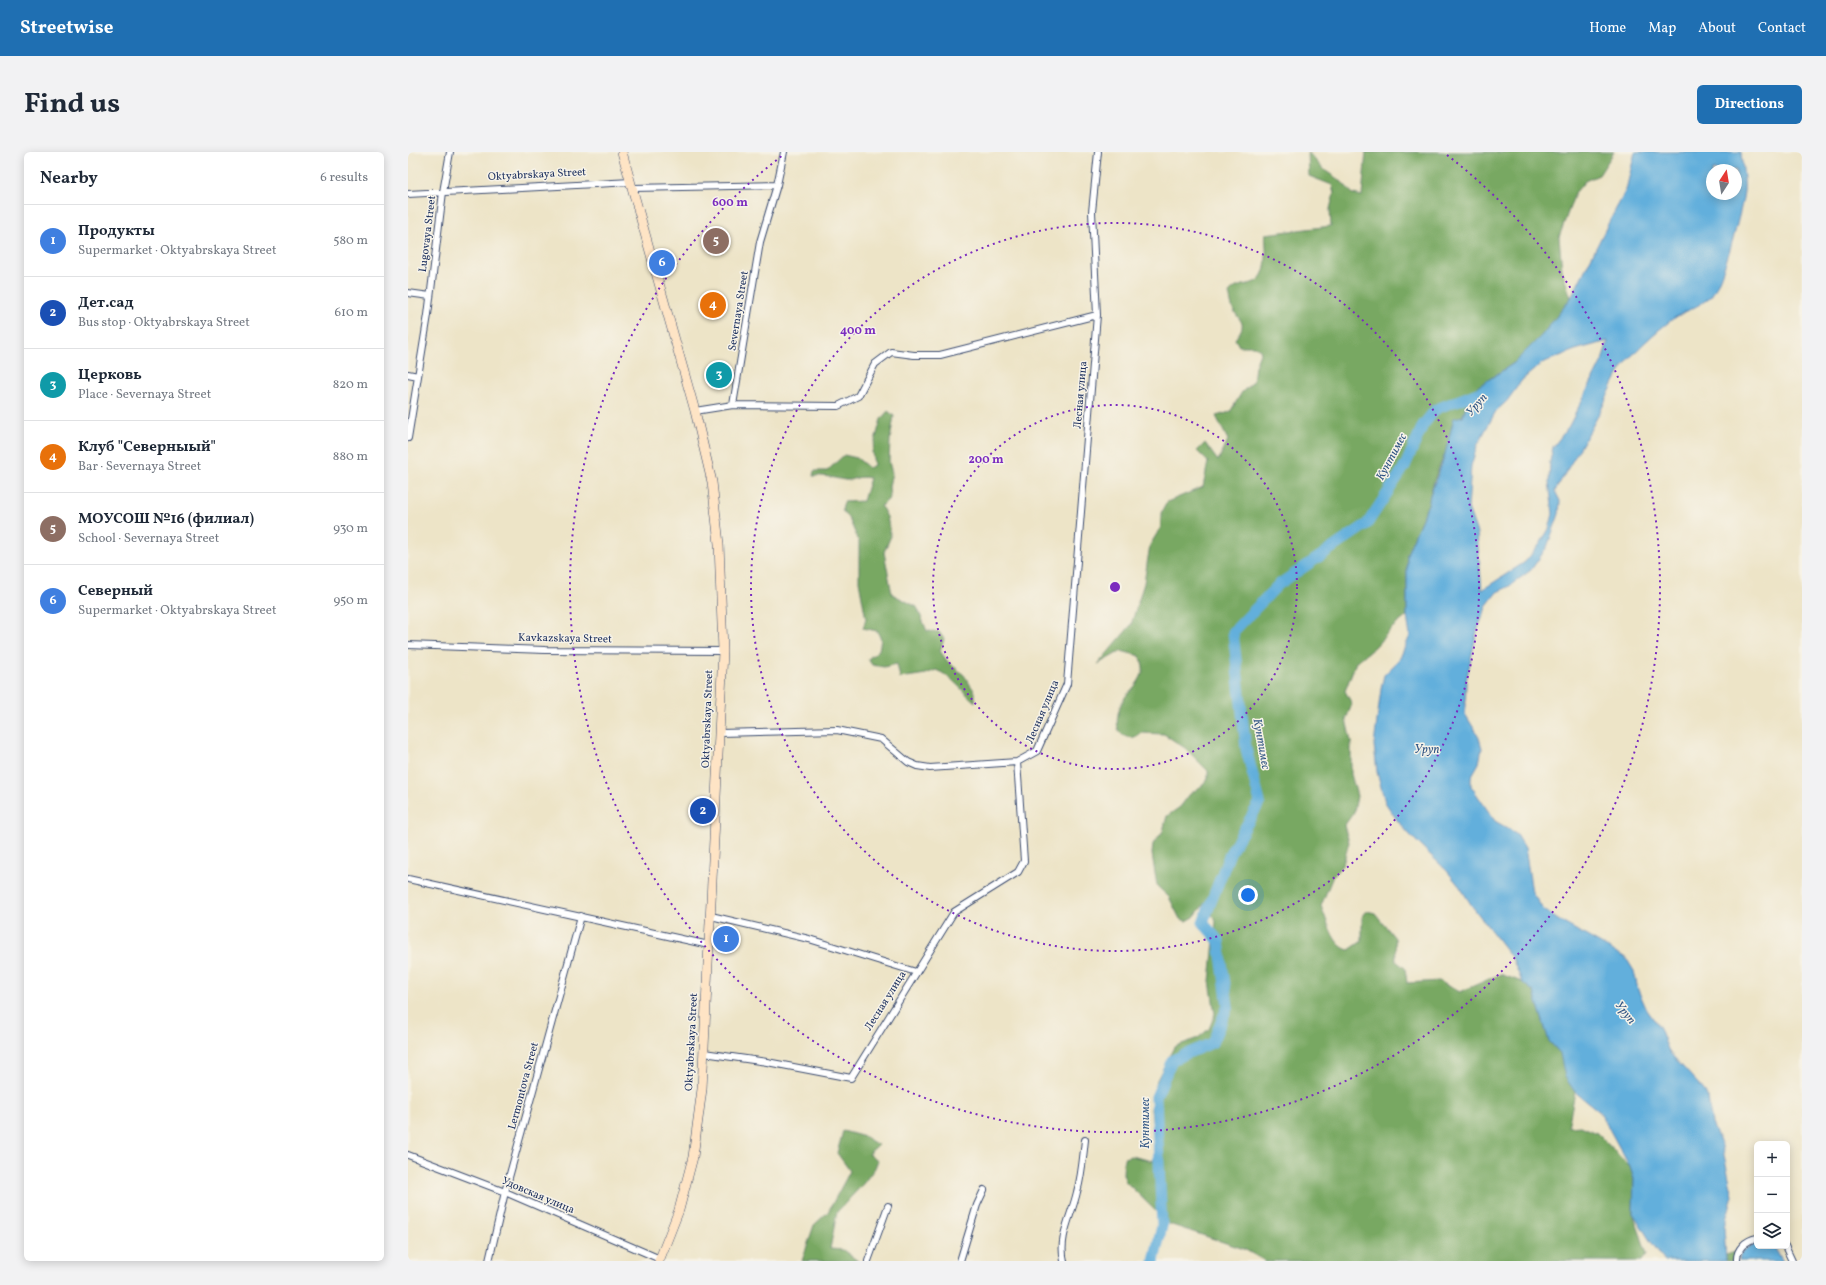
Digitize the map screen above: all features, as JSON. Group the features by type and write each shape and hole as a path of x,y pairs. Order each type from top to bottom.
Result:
{"street":[{"name":"Lugovaya Street","path":"408,438 437,254 443,192 450,152"},
{"name":"Oktyabrskaya Street","path":"622,152 695,411 712,482 719,544 723,651 702,1089 693,1157 679,1210 660,1260"},
{"name":"Severnaya Street","path":"733,405 760,242 778,185 784,152"},
{"name":"Лесная улица","path":"704,1053 767,1062 850,1078 954,912 1018,872 1024,861 1017,762 1037,751 1067,684 1097,315 1092,212 1098,152"},
{"name":"Oktyabrskaya Street","path":"408,194 632,185"},
{"path":"632,185 778,185"},
{"path":"408,293 430,296"},
{"path":"695,411 733,405 838,406 858,396 875,364 890,352 914,355 940,355 1097,315"},
{"path":"408,374 418,376"},
{"name":"Kavkazskaya Street","path":"408,645 545,650 723,651"},
{"path":"720,733 838,730 881,739 908,762 917,766 930,768 1017,762"},
{"path":"408,879 709,945"},
{"name":"Lermontova Street","path":"489,1261 505,1192 581,916"},
{"path":"711,916 809,939 916,972"},
{"path":"1064,1261 1062,1253 1063,1240 1077,1193 1085,1140"},
{"name":"Удовская улица","path":"408,1155 505,1192 660,1260"},
{"path":"960,1261 977,1206 984,1190"},
{"path":"868,1261 888,1206"},
{"path":"1737,1261 1740,1248 1748,1241 1754,1239"},
{"path":"1786,1249 1792,1261"}],"green space":[{"path":"1308,152 1323,169 1342,182 1353,194 1362,196 1366,152 1614,152 1599,175 1585,181 1575,193 1559,237 1562,270 1571,298 1542,335 1514,363 1470,392 1462,418 1442,460 1434,481 1429,502 1407,554 1407,616 1392,628 1375,647 1356,662 1345,691 1352,704 1346,719 1351,742 1351,774 1357,796 1354,812 1344,826 1349,842 1343,864 1333,876 1321,906 1331,932 1343,948 1349,950 1362,941 1362,917 1367,911 1375,913 1395,938 1396,961 1405,968 1407,983 1439,981 1460,992 1500,974 1522,982 1534,992 1549,1041 1560,1053 1575,1092 1568,1127 1581,1126 1597,1133 1630,1167 1634,1179 1633,1213 1647,1254 1642,1261 1265,1261 1244,1249 1169,1224 1126,1182 1123,1174 1124,1158 1131,1156 1153,1161 1156,1154 1151,1109 1157,1080 1174,1047 1198,1038 1209,1029 1215,1014 1210,981 1216,921 1205,903 1194,917 1187,921 1180,919 1169,897 1157,886 1152,854 1153,844 1163,831 1167,816 1180,807 1190,794 1203,785 1208,779 1208,771 1185,748 1164,734 1141,733 1131,738 1120,732 1117,723 1118,713 1123,700 1141,677 1143,665 1140,656 1121,651 1098,664 1131,625 1144,583 1150,545 1161,527 1161,513 1167,502 1203,487 1208,462 1197,451 1205,443 1218,461 1228,440 1216,416 1230,412 1242,392 1253,382 1255,366 1261,351 1255,346 1239,346 1235,339 1241,329 1242,323 1232,307 1229,293 1236,287 1254,282 1262,276 1266,258 1265,234 1331,226 1330,209 1334,193 1332,185 1309,176"},
{"path":"888,411 894,416 890,440 889,462 892,473 889,486 890,498 881,506 887,517 891,536 884,552 892,594 917,607 927,631 939,632 944,639 940,651 948,662 964,675 975,692 975,702 952,680 936,670 926,674 900,678 897,664 884,667 872,665 868,659 879,650 881,639 877,631 863,628 866,619 859,581 859,542 850,521 842,510 844,502 863,501 870,478 862,477 845,480 825,476 813,476 814,471 827,471 844,455 857,458 869,468 874,465 872,452 881,419"},
{"path":"843,1131 865,1137 878,1145 868,1154 878,1160 875,1168 863,1184 837,1212 830,1249 843,1250 858,1261 802,1261 814,1225 828,1212 850,1171 837,1153"},
{"path":"1735,1252 1735,1261 1726,1261 1726,1255"}],"water":[{"name":"Уруп","path":"1635,152 1741,152 1744,181 1744,191 1736,230 1726,263 1715,290 1706,300 1676,317 1658,331 1639,348 1624,365 1616,378 1595,422 1555,491 1560,501 1559,514 1547,547 1531,570 1508,587 1497,592 1487,605 1477,631 1466,681 1465,714 1478,735 1482,748 1479,763 1471,777 1471,786 1495,821 1516,833 1525,848 1532,892 1543,909 1558,920 1626,958 1634,971 1638,990 1647,1010 1660,1028 1669,1052 1703,1089 1708,1098 1712,1124 1722,1146 1733,1196 1724,1226 1726,1261 1665,1261 1649,1239 1633,1213 1634,1179 1630,1167 1600,1112 1575,1092 1565,1077 1560,1053 1549,1041 1534,992 1522,982 1513,960 1472,906 1460,887 1447,871 1410,835 1397,820 1385,802 1377,772 1374,745 1384,675 1399,660 1410,636 1407,616 1407,554 1429,502 1430,495 1444,458 1454,418 1463,416 1470,392 1514,363 1542,335 1571,298 1626,190","holes":["1608,341 1602,361 1569,426 1553,447 1550,462 1549,482 1553,514 1549,529 1540,544 1525,562 1482,590 1477,533 1468,508 1471,466 1477,446 1496,411 1507,401 1522,380 1542,363 1575,350"]},
{"path":"1754,1245 1754,1249 1775,1249 1783,1261 1739,1261 1739,1258 1743,1252"}],"waterway":[{"name":"Кунтимес","path":"1154,1261 1162,1226 1156,1097 1172,1060 1212,1043 1228,1006 1219,941 1203,923 1230,853 1260,802 1246,749 1233,632 1278,585 1367,524 1405,466 1423,425 1436,409 1482,391"}],"place":[{"name":"МОУСОШ №16 (филиал)","path":"716,241"},
{"name":"Северный","path":"662,263"},
{"name":"Клуб \"Северныый\"","path":"713,305"},
{"name":"Церковь","path":"719,375"},
{"name":"Дет.сад","path":"703,811"},
{"name":"Продукты","path":"726,939"}]}
